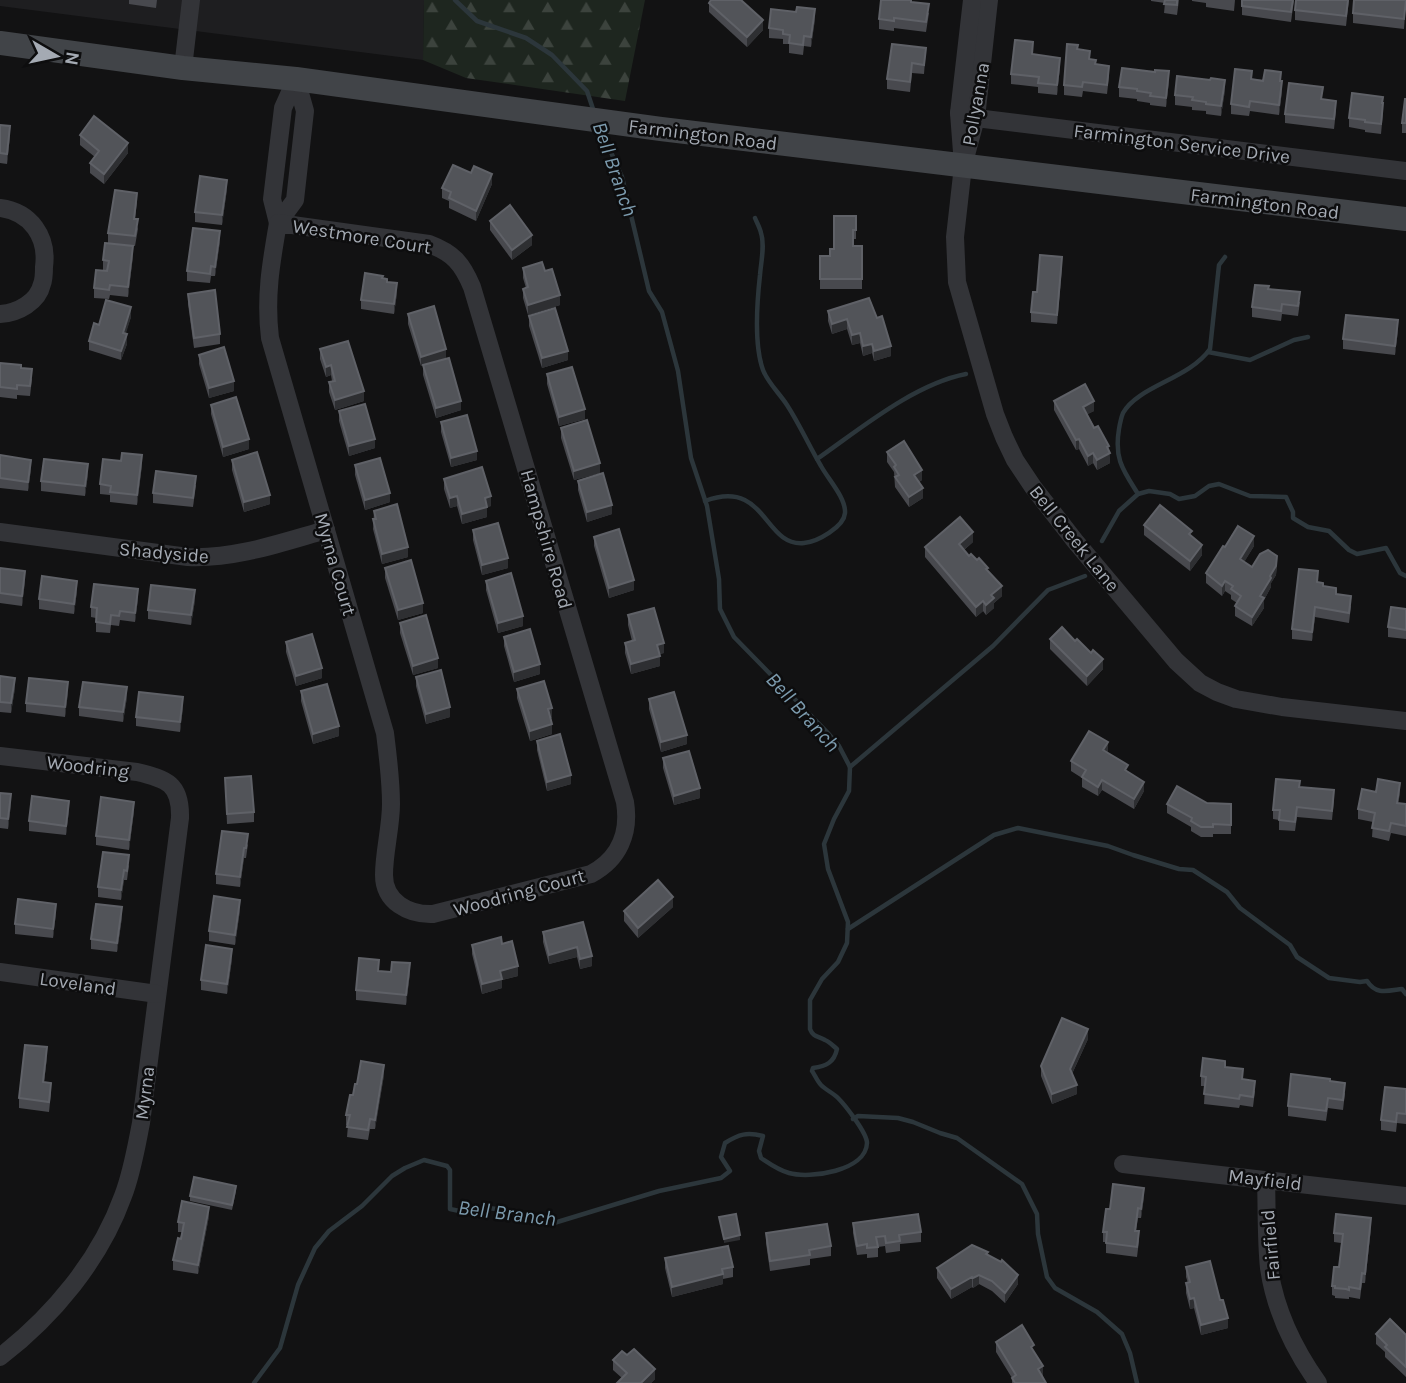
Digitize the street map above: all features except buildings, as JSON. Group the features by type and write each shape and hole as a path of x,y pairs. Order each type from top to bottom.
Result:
{"main road":[{"name":"Farmington Road","path":"0,43 183,68 296,79 661,129 1406,219"}],"street":[{"path":"183,68 191,0"},
{"name":"Pollyanna","path":"963,166 972,0"},
{"name":"Pollyanna","path":"967,115 989,0"},
{"name":"Myrna Court","path":"296,79 283,108 272,199 278,223 267,299 270,338 385,733 391,803 384,874 387,890 398,904"},
{"name":"Farmington Service Drive","path":"967,115 1406,171"},
{"name":"Bell Creek Lane","path":"963,166 955,237 957,282 995,414 1015,460 1075,541 1176,661 1200,683 1236,699 1406,721"},
{"path":"0,208 13,209 26,218 43,241 46,256 42,286 35,298 17,312 0,314"},
{"name":"Westmore Court","path":"278,223 429,244 441,248 466,271 483,323"},
{"name":"Hampshire Road","path":"483,323 611,755"},
{"name":"Shadyside","path":"0,532 205,558 238,554 326,530"},
{"name":"Woodring Court","path":"398,904 414,913 433,914 580,877 599,869 620,847 626,828 625,802 611,755"},
{"name":"Woodring","path":"0,756 137,772 155,776 172,787"},
{"name":"Myrna","path":"0,1357 41,1322 78,1277 110,1228 124,1196 141,1123 180,818 181,802 172,787"},
{"name":"Loveland","path":"0,972 157,994"},
{"name":"Mayfield","path":"1123,1164 1406,1196"},
{"name":"Fairfield","path":"1266,1180 1268,1252 1277,1303 1289,1333 1318,1383"}],"shaded area":[{"path":"0,0 424,0 423,60 0,6"}],"green space":[{"path":"424,0 645,0 625,101 466,78 423,60"}],"waterway":[{"name":"Bell Branch","path":"455,0 477,21 526,38 552,55 587,91 594,112"},
{"name":"Bell Branch","path":"254,1383 280,1348 298,1285 315,1248 329,1231 362,1206 392,1176 424,1160 447,1166 450,1170 450,1209 464,1212 489,1208 511,1211 526,1219 554,1223 659,1191 721,1178 730,1171 721,1157 725,1143 743,1135 763,1136 759,1151 761,1158 774,1167 798,1175 823,1174 847,1166 864,1153 867,1143 850,1113 838,1098 821,1085 812,1071 813,1068 832,1061 837,1049 814,1035 810,1029 810,1000 822,979 838,962 847,943 848,922 828,869 824,844 849,791 850,767 839,746 827,732 734,637 720,609 719,579 707,506 691,458 678,371 662,312 649,291 622,177 601,130"},
{"path":"705,501 725,496 741,498 753,505 780,535 791,541 804,543 829,533 840,523 845,513 840,495 792,413 763,370 758,348 757,323 763,243 755,218"},
{"path":"1138,494 1124,471 1119,456 1118,439 1122,415 1140,396 1190,368 1210,349 1219,265 1225,257"},
{"path":"1208,352 1250,360 1294,340 1308,337"},
{"path":"817,459 907,397 946,379 966,374"},
{"path":"1102,541 1119,511 1138,494 1149,491 1170,494 1179,499 1195,496 1209,486 1219,484 1250,496 1286,497 1293,518 1308,527 1329,531 1357,554 1386,548 1400,573 1406,576"},
{"path":"850,767 993,646 1048,590 1085,576"},
{"path":"848,929 994,835 1018,828 1108,846 1179,869 1193,870 1227,892 1240,908 1290,945 1297,957 1329,978 1367,981 1378,990 1402,989 1406,994"},
{"path":"853,1119 858,1116 898,1118 957,1138 1022,1184 1037,1214 1038,1234 1047,1277 1055,1288 1097,1312 1122,1334 1137,1383"}]}
